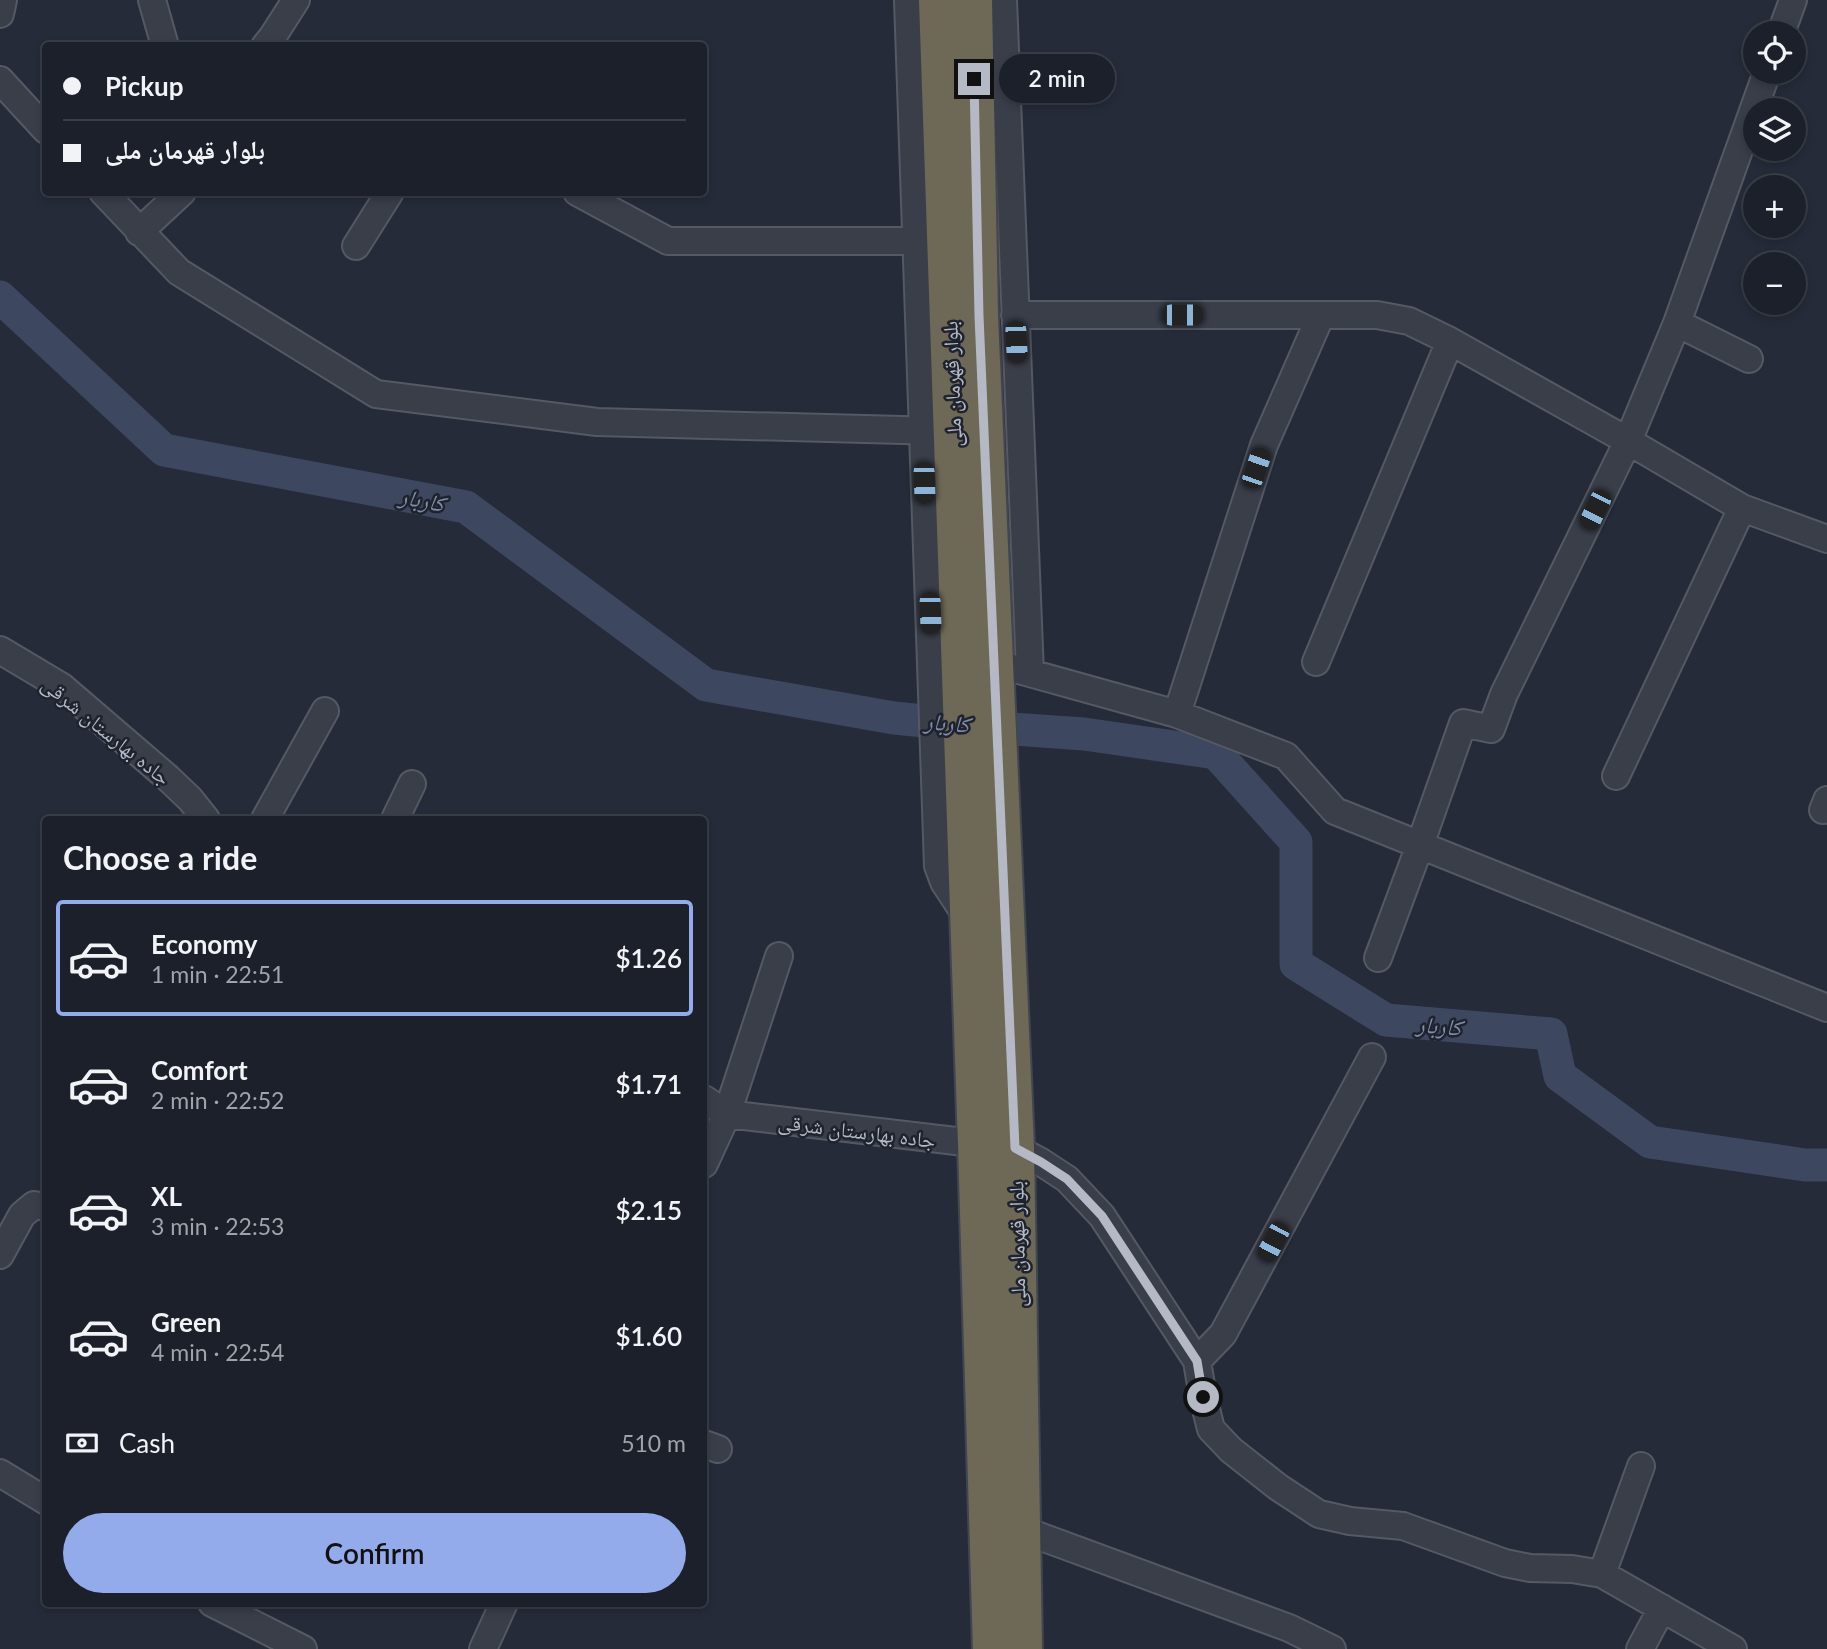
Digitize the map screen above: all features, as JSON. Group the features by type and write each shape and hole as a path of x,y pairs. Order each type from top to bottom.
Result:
{"highway":[{"name":"بلوار قهرمان ملی","path":"938,0 937,431 983,675"},
{"name":"بلوار قهرمان ملی","path":"973,0 983,675 966,764 992,1649"},
{"name":"بلوار قهرمان ملی","path":"966,764 1015,1148 1023,1649"}],"street":[{"path":"0,14 4,0"},
{"path":"152,0 164,42"},
{"path":"269,42 296,0"},
{"path":"107,196 179,272 376,394 597,422 937,431 915,241 908,0"},
{"path":"966,764 983,675 1015,315 1003,0"},
{"path":"1785,21 1793,0"},
{"path":"0,80 42,126"},
{"path":"1378,958 1462,723 1491,729 1504,695 1628,441 1677,323 1763,84"},
{"path":"139,232 178,196"},
{"path":"356,246 387,196"},
{"path":"584,196 668,241 915,241"},
{"path":"1015,315 1377,315 1409,321 1450,341 1742,508 1827,539"},
{"path":"1177,714 1264,445 1321,315"},
{"path":"1677,323 1749,359"},
{"path":"1316,662 1450,341"},
{"path":"1616,776 1742,508"},
{"name":"جاده بهارستان شرقی","path":"0,650 62,687 168,778 204,816"},
{"path":"983,675 1177,714 1286,756 1335,811 1827,1008"},
{"path":"267,816 325,711"},
{"path":"397,816 412,783"},
{"path":"707,1157 727,1114 779,956"},
{"path":"1197,1361 1223,1334 1373,1057"},
{"name":"جاده بهارستان شرقی","path":"707,1101 727,1114 1015,1148"},
{"path":"1015,1148 1067,1179 1102,1216 1197,1361 1211,1429 1231,1450 1278,1487 1319,1514 1350,1521 1403,1526 1505,1563 1530,1568 1572,1569 1602,1574 1733,1649"},
{"path":"0,1255 22,1215 34,1205 42,1206"},
{"path":"1602,1574 1641,1466"},
{"path":"0,1473 42,1499"},
{"path":"1020,1529 1289,1629 1332,1649"},
{"path":"220,1607 303,1649"},
{"path":"483,1649 502,1607"},
{"path":"1640,1649 1662,1608"}],"waterway":[{"name":"کاربار","path":"0,297 164,450 466,507 706,685 894,718 1084,734 1216,753 1296,842 1296,964 1386,1020 1551,1034 1560,1076 1650,1142 1805,1165 1827,1165"}],"route":[{"path":"974,79 979,316 1015,1148 1067,1179 1102,1216 1197,1361 1203,1397"}]}
